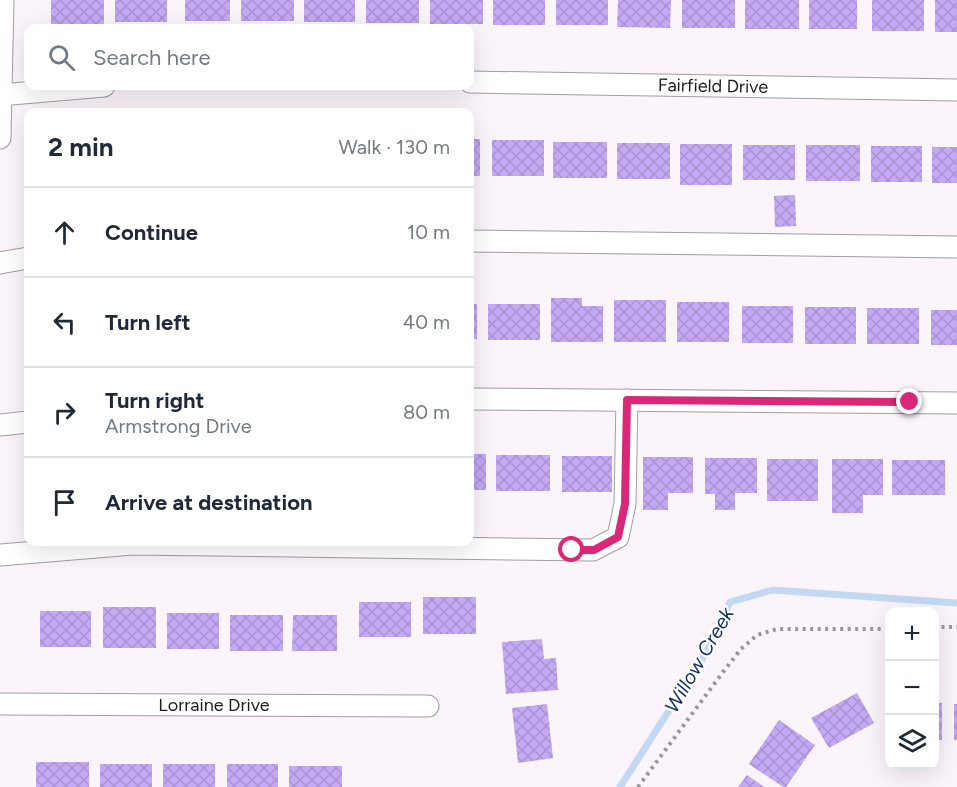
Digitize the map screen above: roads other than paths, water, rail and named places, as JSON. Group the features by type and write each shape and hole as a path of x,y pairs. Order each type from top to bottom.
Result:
{"street":[{"path":"0,138 3,0"},
{"name":"Fairfield Drive","path":"474,82 957,90"},
{"path":"0,96 62,90"},
{"path":"474,241 957,247"},
{"path":"0,263 24,259"},
{"path":"474,399 957,403"},
{"path":"287,546 594,550 618,537 625,504 627,400"},
{"path":"0,425 24,422"},
{"path":"0,555 109,546"},
{"name":"Lorraine Drive","path":"0,704 428,706"}],"waterway":[{"name":"Willow Creek","path":"620,787 706,653 730,602 772,590 957,603"}]}
